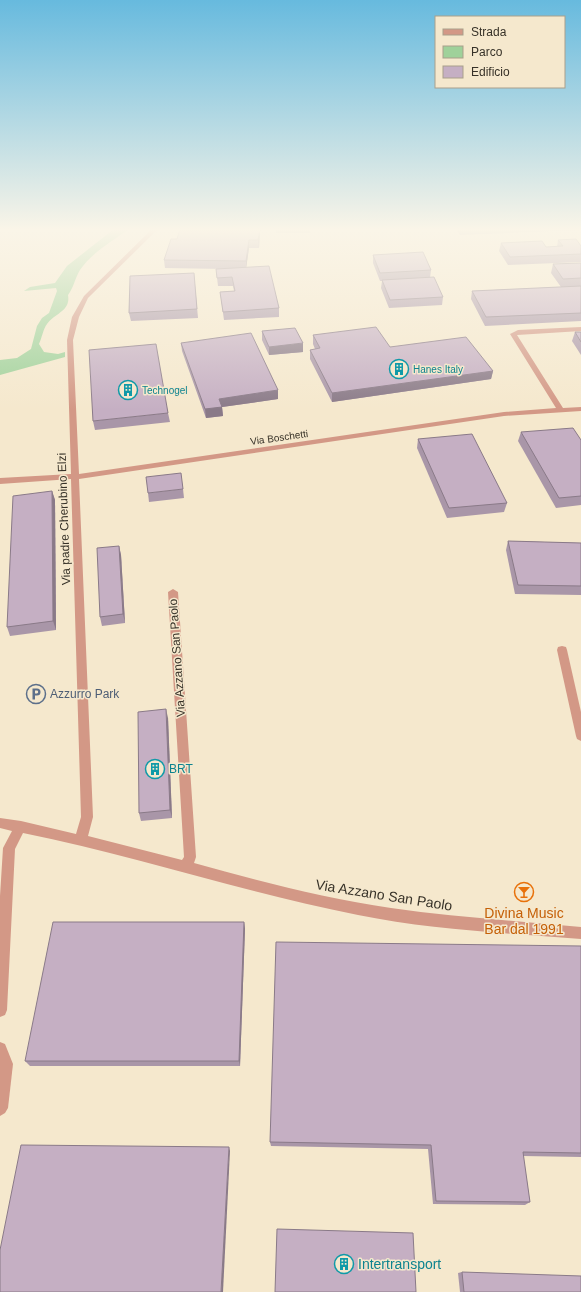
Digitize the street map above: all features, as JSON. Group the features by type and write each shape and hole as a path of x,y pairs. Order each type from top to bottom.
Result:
{"street":[{"name":"Via padre Cherubino Elzi","path":"81,840 87,818 70,340 75,317 86,297 93,289"},
{"path":"560,409 513,334 518,332 581,329"},
{"name":"Via Boschetti","path":"0,481 75,476 504,414 560,409 581,409"},
{"name":"Via Azzano San Paolo","path":"173,592 190,857 186,867"},
{"path":"562,650 581,736"},
{"name":"Via Azzano San Paolo","path":"0,823 21,826 81,840 330,904 405,916 581,933"},
{"path":"0,1010 10,848 21,826"},
{"path":"0,1049 6,1064 0,1108"}],"green space":[{"path":"27,289 42,289 24,291"},
{"path":"56,289 72,289 68,295 67,305 50,320 39,344 44,352 58,354 65,352 65,357 0,375 0,360 17,358 31,349 37,326 42,318 49,313"}],"building":[{"path":"130,289 195,289 197,309 129,313"},
{"path":"235,289 275,289 279,308 223,312 220,292 235,291"},
{"path":"386,289 440,289 443,297 390,300"},
{"path":"581,289 581,313 486,317 472,291"},
{"name":"Hanes Italy","path":"376,327 390,347 466,337 493,371 332,393 310,350 320,348 313,335"},
{"path":"295,328 303,343 269,347 262,331"},
{"path":"575,332 581,332 581,342"},
{"path":"251,333 278,390 219,399 222,407 205,409 181,343"},
{"name":"Technogel","path":"156,344 168,413 93,421 89,350"},
{"path":"573,428 581,440 581,496 559,498 521,432"},
{"path":"472,434 507,503 449,508 418,439"},
{"path":"181,473 183,489 148,493 146,477"},
{"path":"52,491 53,621 7,627 13,496"},
{"path":"508,541 581,543 581,586 518,585"},
{"path":"119,546 123,614 100,617 97,548"},
{"name":"BRT","path":"166,709 170,810 139,813 138,712"},
{"path":"53,922 244,922 239,1061 25,1061"},
{"path":"276,942 581,946 581,1153 523,1152 530,1202 436,1201 431,1145 270,1142"},
{"path":"21,1145 229,1147 221,1292 0,1292 0,1250"},
{"name":"Intertransport","path":"277,1229 413,1233 416,1292 275,1292"},
{"path":"462,1272 581,1276 581,1292 464,1292"}],"place":[{"name":"Hanes Italy","path":"399,369"},
{"name":"Technogel","path":"128,390"},
{"name":"Azzurro Park","path":"36,694"},
{"name":"BRT","path":"155,769"},
{"name":"Divina Music Bar dal 1991","path":"524,892"},
{"name":"Intertransport","path":"344,1264"}]}
